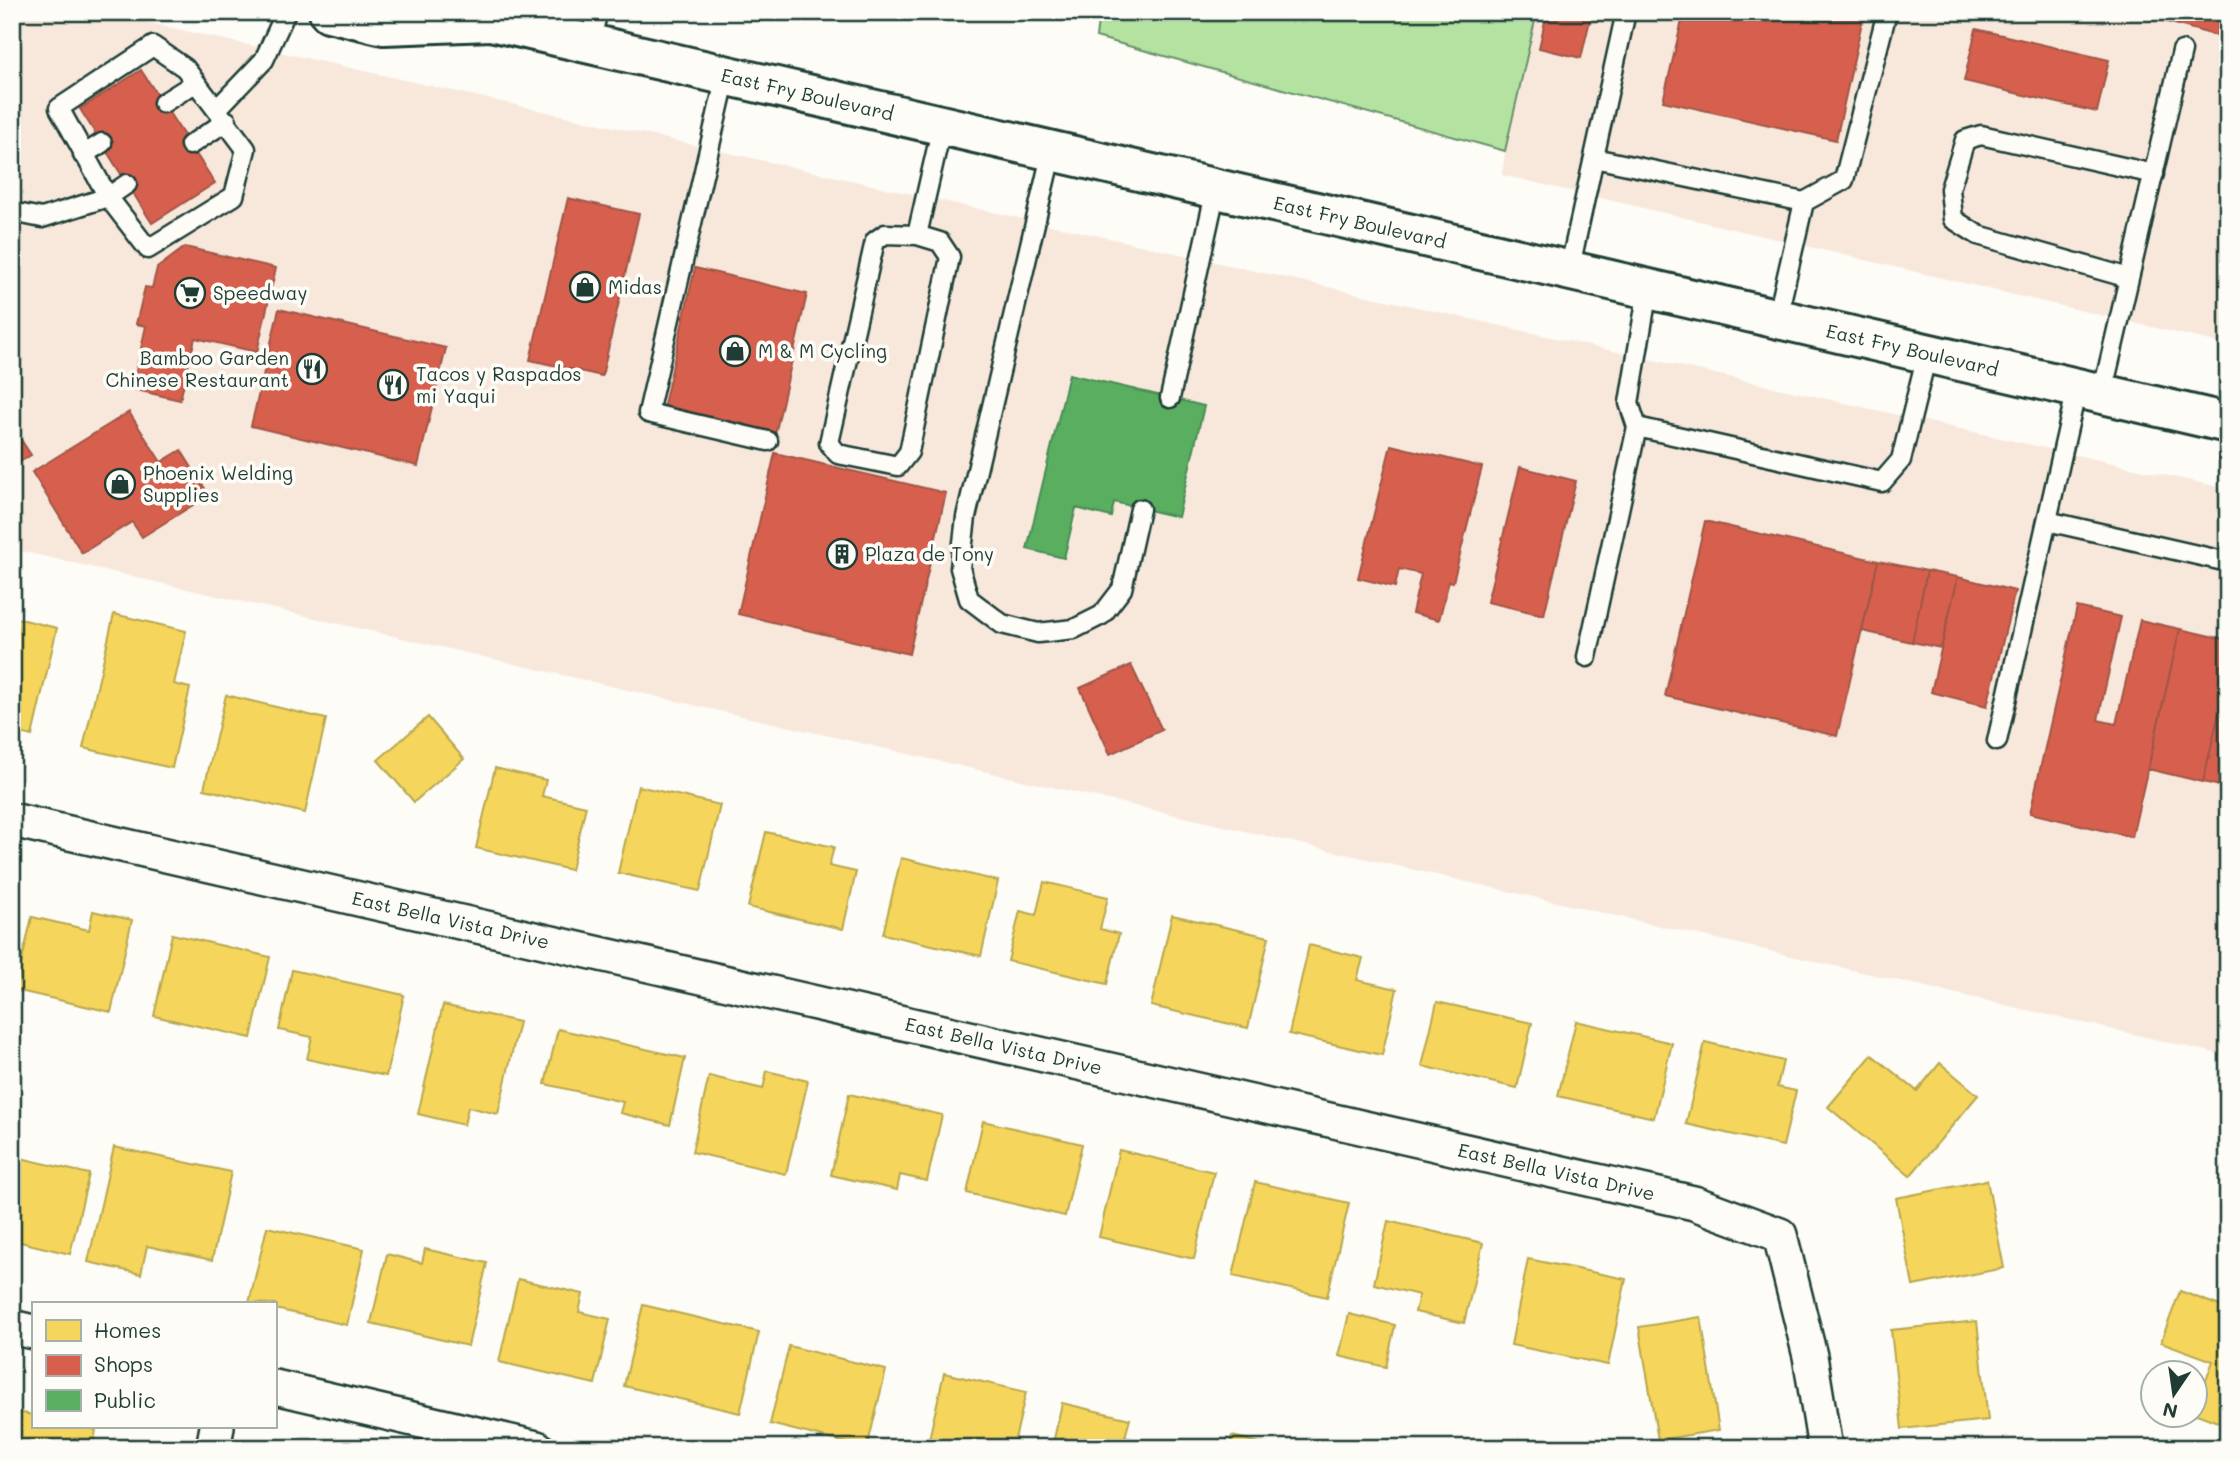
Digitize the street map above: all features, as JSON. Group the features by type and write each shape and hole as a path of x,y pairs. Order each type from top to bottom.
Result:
{"main road":[{"name":"East Fry Boulevard","path":"329,12 386,19 478,19 594,28 726,76 2228,423"}],"street":[{"name":"East Bella Vista Drive","path":"12,820 1694,1203 1780,1235 1810,1356 1825,1448"},
{"path":"12,1327 32,1332"},
{"path":"276,1387 537,1448"},
{"path":"213,1448 217,1428"}],"lane":[{"path":"190,145 222,115 264,60 286,12"},
{"path":"1569,271 1626,12"},
{"path":"1594,158 1804,202 1844,180 1887,12"},
{"path":"153,46 185,68 222,115 246,149 234,196 148,249 108,197 59,108 153,46"},
{"path":"1997,741 2047,521 2129,278 2182,51"},
{"path":"726,76 648,413 768,441"},
{"path":"163,103 195,83"},
{"path":"917,234 942,126"},
{"path":"2129,278 1978,234 1953,219 1950,189 1965,140 1981,135 2154,174"},
{"path":"83,155 102,144"},
{"path":"1052,151 966,517 960,568 969,599 1002,624 1038,633 1074,629 1102,615 1122,589 1140,509"},
{"path":"12,212 42,218 108,197 127,184"},
{"path":"1170,398 1216,189"},
{"path":"1777,319 1804,202"},
{"path":"885,233 917,234 940,242 950,257 909,452 898,466 838,454 829,443 875,241 885,233"},
{"path":"1587,657 1637,427 1629,403 1648,289"},
{"path":"1637,427 1882,482 1901,460 1927,354"},
{"path":"2047,521 2228,562"}],"shaded area":[{"path":"12,12 101,12 2228,489 2228,1056 12,549"},
{"path":"1537,12 2228,12 2228,345 1502,175 1505,151"}],"green space":[{"path":"1099,12 1537,12 1505,151 1096,37"}],"building: Homes":[{"path":"114,614 186,631 174,684 190,688 172,768 83,748"},
{"path":"12,617 57,628 32,736 12,731"},
{"path":"226,695 326,719 305,813 204,789"},
{"path":"428,717 464,759 414,802 378,760"},
{"path":"495,768 546,780 542,796 586,806 571,870 476,848"},
{"path":"638,786 720,805 700,891 618,873"},
{"path":"766,832 834,847 829,866 856,872 843,929 748,907"},
{"path":"901,858 998,881 981,956 883,934"},
{"path":"1044,882 1108,897 1100,929 1119,934 1107,984 1008,961 1020,911 1036,915"},
{"path":"93,911 132,920 111,1012 15,990 32,917 89,930"},
{"path":"1172,915 1269,937 1248,1028 1151,1006"},
{"path":"172,934 270,957 251,1038 154,1016"},
{"path":"1309,945 1363,958 1357,980 1397,989 1382,1055 1289,1034"},
{"path":"292,970 404,995 386,1076 307,1059 312,1037 279,1030"},
{"path":"1437,1002 1532,1023 1517,1088 1422,1066"},
{"path":"443,1005 519,1022 498,1114 468,1107 464,1125 418,1114"},
{"path":"1576,1021 1672,1043 1654,1118 1558,1096"},
{"path":"558,1029 685,1058 670,1125 620,1113 623,1102 545,1084"},
{"path":"1705,1042 1783,1061 1777,1087 1796,1091 1783,1146 1686,1124"},
{"path":"1872,1055 1917,1091 1940,1063 1978,1095 1910,1176 1828,1107"},
{"path":"767,1071 808,1081 786,1174 692,1152 709,1076 763,1089"},
{"path":"849,1094 942,1115 927,1181 900,1175 897,1190 831,1175"},
{"path":"983,1121 1082,1144 1065,1216 967,1193"},
{"path":"114,1147 231,1172 212,1260 147,1246 141,1274 88,1262"},
{"path":"1119,1150 1214,1172 1194,1259 1099,1237"},
{"path":"12,1156 89,1174 70,1254 12,1240"},
{"path":"1987,1180 2004,1268 1913,1286 1896,1198"},
{"path":"1255,1182 1349,1203 1327,1297 1233,1276"},
{"path":"1388,1221 1483,1243 1464,1323 1415,1312 1419,1295 1374,1284"},
{"path":"267,1227 364,1249 347,1325 276,1309 276,1302 249,1302"},
{"path":"425,1249 487,1263 468,1346 371,1323 387,1254 422,1263"},
{"path":"1528,1259 1626,1279 1608,1365 1511,1345"},
{"path":"518,1279 583,1294 579,1312 610,1319 595,1384 499,1362"},
{"path":"2180,1291 2228,1309 2228,1426 2208,1418 2208,1375 2213,1361 2161,1342"},
{"path":"643,1305 759,1332 740,1413 624,1386"},
{"path":"1349,1314 1395,1325 1386,1367 1339,1356"},
{"path":"1701,1317 1719,1430 1658,1440 1639,1327"},
{"path":"1977,1321 1988,1420 1902,1429 1891,1330"},
{"path":"789,1346 886,1370 867,1448 770,1424"},
{"path":"944,1373 1026,1392 1013,1448 927,1448"},
{"path":"1062,1403 1130,1419 1125,1437 1152,1443 1151,1448 1052,1448"},
{"path":"12,1411 32,1415 32,1428 88,1428 96,1430 94,1441 122,1448 12,1448"},
{"path":"1232,1436 1280,1448 1229,1448"}],"building: Shops":[{"path":"1547,12 1592,12 1581,58 1539,48"},
{"path":"1684,12 1864,13 1836,140 1663,101"},
{"path":"2132,12 2228,12 2228,39"},
{"path":"1976,29 2109,60 2097,112 1964,81"},
{"path":"141,70 215,183 152,223 80,109"},
{"name":"Midas","path":"568,198 639,214 602,376 530,360"},
{"path":"185,247 276,268 257,352 195,338 180,400 132,389 146,326 136,324 145,287 152,288 157,268"},
{"name":"M & M Cycling","path":"695,268 807,294 775,435 663,409"},
{"path":"279,309 446,348 418,466 251,426"},
{"name":"Phoenix Welding Supplies","path":"129,412 161,462 181,450 209,495 142,537 132,522 82,553 32,472"},
{"path":"14,429 31,455 12,467 12,430"},
{"path":"1391,445 1482,467 1453,582 1449,581 1439,620 1412,613 1421,574 1399,569 1395,587 1358,578"},
{"name":"Plaza de Tony","path":"775,453 946,493 909,654 738,614"},
{"path":"1520,467 1576,481 1544,615 1487,602"},
{"path":"1705,521 1878,561 1837,736 1665,696"},
{"path":"1878,561 1927,571 1912,642 1862,631"},
{"path":"1927,571 1958,577 1941,648 1912,642"},
{"path":"1958,577 2015,591 1987,706 1931,692"},
{"path":"2077,607 2121,617 2098,720 2116,724 2140,620 2180,629 2132,837 2030,813"},
{"path":"2180,629 2228,640 2228,674 2203,782 2148,769"},
{"path":"1131,665 1162,730 1110,754 1080,688"},
{"path":"2228,674 2228,788 2203,782"}],"building: Public":[{"path":"1069,374 1204,406 1178,517 1114,502 1111,517 1076,508 1064,558 1027,549"}],"place":[{"name":"Midas","path":"585,287"},
{"name":"Speedway","path":"190,293"},
{"name":"M & M Cycling","path":"735,351"},
{"name":"Bamboo Garden Chinese Restaurant","path":"312,369"},
{"name":"Tacos y Raspados mi Yaqui","path":"393,385"},
{"name":"Phoenix Welding Supplies","path":"120,484"},
{"name":"Plaza de Tony","path":"842,554"}]}
